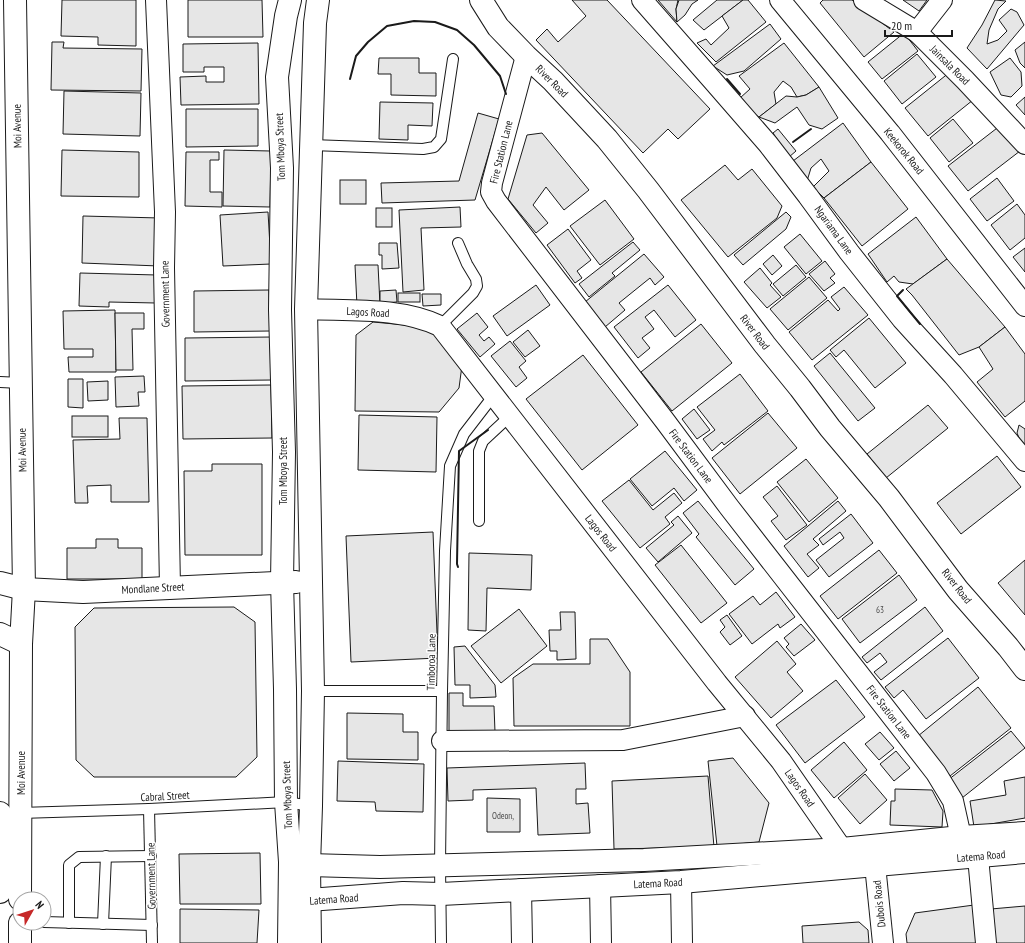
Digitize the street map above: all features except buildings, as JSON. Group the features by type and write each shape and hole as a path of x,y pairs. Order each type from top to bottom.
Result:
{"main road":[{"name":"Moi Avenue","path":"0,892 2,831 7,813 24,589 15,0"},
{"name":"Tom Mboya Street","path":"290,0 286,16 277,77 282,168 280,310 284,452 282,582 286,802 290,862 310,943"},
{"name":"Tom Mboya Street","path":"289,943 308,865 311,806 313,691 306,309 315,24 318,0"},
{"name":"River Road","path":"481,0 498,27 553,81 607,138 830,428 889,498 958,590 1008,646 1025,669"},
{"name":"Mondlane Street","path":"0,583 24,589 84,592 310,581"},
{"path":"0,634 21,644"},
{"name":"Moi Avenue","path":"7,813 19,891"},
{"name":"Latema Road","path":"308,865 380,867 644,860 842,849 884,858 961,837 1025,833"},
{"name":"Latema Road","path":"300,901 403,893 441,894 681,882 756,876 884,858 978,856 1025,852"},
{"path":"755,854 756,876"},
{"path":"20,931 20,943"}],"street":[{"name":"Government Lane","path":"156,0 166,212 164,268 170,587"},
{"name":"Ngariama Lane","path":"642,0 768,144 848,252 902,319 953,376 1025,461"},
{"name":"Keekorok Road","path":"780,0 952,211 1025,306"},
{"name":"Jainsala Road","path":"864,0 917,32 965,80 1025,144"},
{"path":"917,32 942,0"},
{"name":"Fire Station Lane","path":"526,56 492,183 491,192 496,201 729,507 936,773 953,801 961,837"},
{"name":"Lagos Road","path":"306,309 384,312 410,315 440,326 717,683 781,761 842,849"},
{"path":"442,741 623,740 744,716"},
{"path":"978,856 986,943"},
{"name":"Dubois Road","path":"883,943 884,858"},
{"path":"681,882 682,943"},
{"path":"600,885 601,943"},
{"path":"521,889 522,943"}],"lane":[{"path":"311,145 424,149 434,147 441,139 453,59"},
{"path":"440,326 473,293 477,286 476,279 467,264 458,243"},
{"path":"0,382 22,383"},
{"name":"Timboroa Lane","path":"442,943 440,866 442,691 445,551 450,466 464,434 494,394"},
{"path":"479,521 480,451 483,440 510,416"},
{"path":"313,691 442,691"},
{"name":"Cabral Street","path":"7,813 149,809 286,802 311,806"},
{"name":"Government Lane","path":"149,809 152,943"},
{"path":"103,924 106,856"},
{"path":"70,923 68,865 79,857 151,856"},
{"path":"52,922 152,925"}],"wall":[{"path":"350,79 356,56 368,42 387,26 414,21 435,22 457,30 474,45 500,76 506,94"},
{"path":"727,79 740,94"},
{"path":"793,142 811,129"},
{"path":"903,290 897,296 920,324"},
{"path":"458,567 459,451 488,430"}]}
